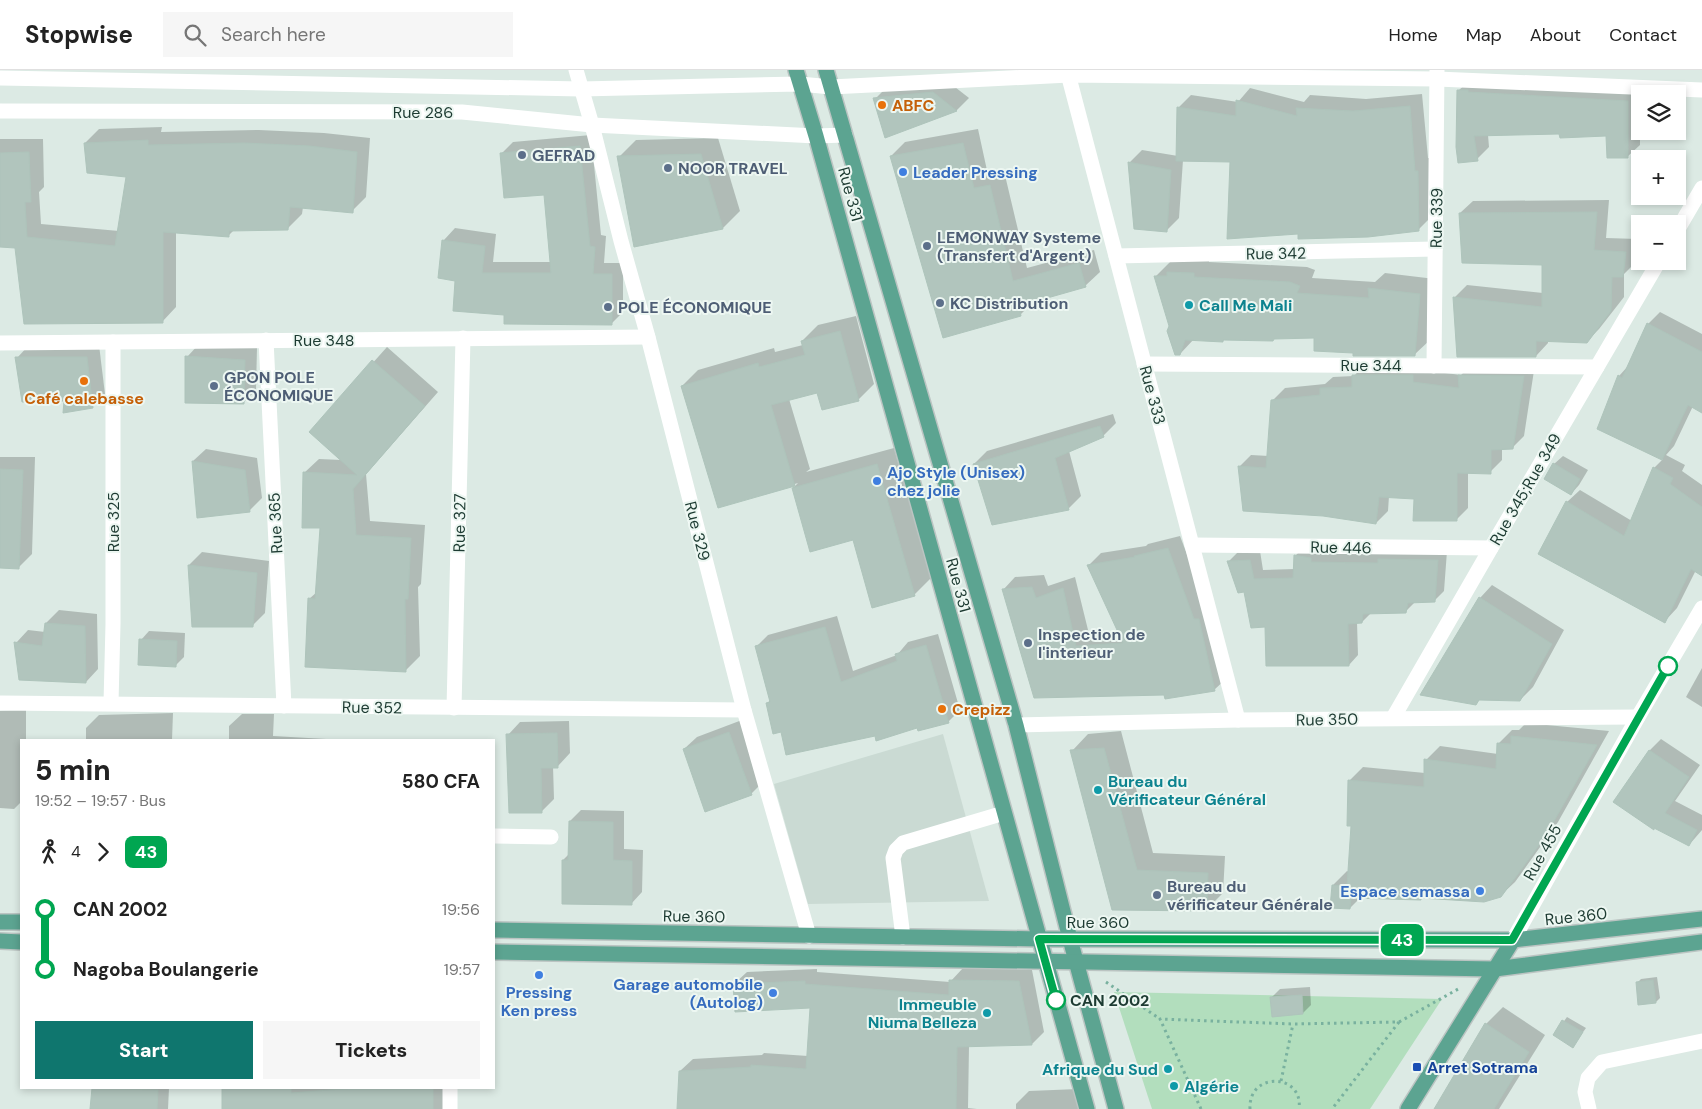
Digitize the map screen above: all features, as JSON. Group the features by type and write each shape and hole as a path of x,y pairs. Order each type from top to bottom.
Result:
{"main road":[{"name":"Rue 331","path":"826,70 1016,725 1070,939 1116,1109"},
{"name":"Rue 331","path":"798,77 1087,1109"},
{"name":"Rue 360","path":"495,930 1039,939 1512,940 1702,919"},
{"path":"0,922 20,922"},
{"name":"Rue 455","path":"1408,1109 1512,940"},
{"path":"0,941 20,942"},
{"path":"495,952 1495,968 1702,942"}],"street":[{"name":"Rue 329","path":"576,70 648,337 744,710 809,936"},
{"path":"0,78 581,89 798,77 831,87 1068,72 1437,75 1702,90"},
{"name":"Rue 333","path":"1068,72 1238,720"},
{"name":"Rue 339","path":"1434,366 1437,75"},
{"name":"Rue 286","path":"0,111 462,112 592,125 816,136 845,135"},
{"path":"1686,215 1702,188"},
{"name":"Rue 342","path":"1116,256 1435,249"},
{"name":"Rue 345;Rue 349","path":"1393,718 1490,548 1654,270"},
{"name":"Rue 348","path":"0,343 648,337"},
{"name":"Rue 327","path":"454,708 463,338"},
{"name":"Rue 365","path":"266,340 284,706"},
{"name":"Rue 325","path":"111,703 113,624 113,342"},
{"name":"Rue 344","path":"1144,364 1597,367"},
{"name":"Rue 446","path":"1192,545 1490,548"},
{"name":"Rue 455","path":"1512,940 1702,608"},
{"name":"Rue 352","path":"0,703 744,710"},
{"name":"Rue 350","path":"1016,725 1393,718 1638,717"},
{"path":"903,937 893,858 896,850 903,842 1004,813"},
{"path":"495,836 551,837"},
{"path":"1589,1109 1584,1092 1588,1078 1602,1062 1702,1041"},
{"path":"450,1089 450,1109"}],"path":[{"path":"1076,962 1160,1019 1201,1109"},
{"path":"1332,1109 1399,1022 1463,986"},
{"path":"1160,1019 1293,1024 1399,1022"},
{"path":"1280,1081 1293,1024"},
{"path":"1250,1109 1251,1097 1255,1090 1266,1082 1274,1080 1289,1085 1295,1091 1300,1104 1299,1109"}],"shaded area":[{"path":"943,734 989,901 808,904 774,784"}],"green space":[{"path":"1114,992 1442,999 1370,1109 1152,1109"}],"building":[{"path":"1457,90 1628,101 1628,158 1607,158 1606,136 1560,138 1559,134 1474,136 1478,161 1458,163 1456,147"},
{"path":"933,92 957,111 885,138 873,98"},
{"path":"1236,100 1297,116 1296,108 1353,111 1410,106 1415,171 1418,171 1419,231 1368,237 1298,239 1298,234 1227,239 1230,162 1176,161 1177,107 1236,116"},
{"path":"148,140 148,145 244,143 310,146 357,152 353,213 290,207 288,230 229,231 229,237 163,232 163,323 24,324 15,248 0,247 0,153 29,152 31,202 25,202 27,237 115,246 126,177 87,173 84,143"},
{"path":"963,143 974,188 990,185 1013,281 1079,263 1086,287 1019,306 1021,316 943,338 890,156"},
{"path":"580,146 590,246 595,247 593,274 612,274 612,325 504,324 504,315 453,311 455,281 438,278 442,240 485,246 482,273 551,273 544,195 504,198 500,153"},
{"path":"701,154 723,229 634,247 617,156"},
{"path":"1128,162 1171,170 1167,232 1134,229"},
{"path":"1597,212 1594,250 1626,252 1623,277 1612,277 1611,311 1587,343 1536,341 1536,357 1457,357 1453,297 1542,307 1542,265 1462,263 1459,213"},
{"path":"1167,272 1194,273 1194,277 1290,282 1300,286 1297,293 1369,298 1368,288 1420,294 1415,356 1353,356 1353,353 1314,351 1314,338 1274,339 1273,341 1223,340 1223,342 1185,340 1180,355 1175,355 1167,331 1169,326 1154,276 1167,276"},
{"path":"1647,323 1702,352 1702,413 1688,405 1662,460 1597,429 1618,375 1622,378"},
{"path":"840,331 859,401 822,410 817,393 771,405 795,486 718,508 681,386 758,363 759,367 805,355 801,341"},
{"path":"185,356 245,360 244,404 185,403"},
{"path":"15,357 87,357 93,408 63,413 64,401 22,402"},
{"path":"372,360 425,406 353,489 356,535 411,538 408,599 405,599 406,672 305,667 308,598 315,599 320,528 302,528 303,472 357,475 309,432"},
{"path":"1352,375 1413,375 1413,382 1459,388 1458,375 1524,376 1513,449 1491,450 1491,474 1457,473 1457,521 1413,521 1414,499 1379,497 1376,524 1323,516 1243,511 1238,466 1266,468 1271,400 1320,395 1320,388 1352,387"},
{"path":"1100,426 1104,437 1055,458 1069,510 992,525 973,464"},
{"path":"192,461 245,470 250,512 197,518"},
{"path":"1553,463 1580,479 1571,495 1544,479"},
{"path":"877,464 915,596 872,608 853,540 810,552 792,488"},
{"path":"1653,467 1673,478 1670,484 1702,507 1702,576 1691,569 1665,623 1538,554 1566,501 1624,536"},
{"path":"0,469 23,470 19,569 0,568"},
{"path":"1168,548 1194,619 1199,619 1215,691 1165,699 1164,695 1034,698 1002,589 1032,587 1036,598 1063,588 1076,646 1123,643 1087,565 1135,557"},
{"path":"1294,555 1311,558 1311,562 1378,563 1378,559 1438,560 1435,602 1408,603 1406,613 1363,614 1362,623 1348,624 1349,666 1266,666 1265,627 1251,628 1244,592 1238,593 1227,561 1250,560 1254,579 1293,578"},
{"path":"188,565 257,573 253,627 192,627"},
{"path":"1479,597 1552,644 1520,701 1479,700 1476,705 1420,695"},
{"path":"45,623 85,626 86,683 19,680 14,642 42,646"},
{"path":"825,627 841,682 897,661 895,654 926,645 949,723 918,731 917,728 876,741 875,736 786,755 781,732 773,734 766,703 770,702 755,646"},
{"path":"139,639 177,641 176,667 138,665"},
{"path":"729,732 752,795 705,812 683,749"},
{"path":"557,733 558,768 541,768 542,813 509,813 506,734"},
{"path":"1511,736 1597,745 1545,837 1501,897 1484,902 1421,898 1421,900 1351,898 1350,909 1330,908 1332,885 1347,886 1351,826 1347,826 1348,780 1424,787 1424,759 1496,769 1497,743 1511,744"},
{"name":"Bureau du Vérificateur Général","path":"1104,748 1137,870 1208,873 1207,911 1112,910 1070,750"},
{"path":"1649,750 1689,777 1665,813 1697,830 1689,846 1654,828 1654,830 1613,802"},
{"path":"569,821 613,822 613,860 632,861 632,905 562,904 562,860 568,860"},
{"path":"949,980 1019,981 1032,1045 957,1047 956,1109 677,1109 679,1071 751,1067 751,1065 806,1069 810,1008 735,1012 733,984 805,981 805,984 949,995"},
{"path":"1653,980 1656,1003 1638,1005 1636,982"},
{"path":"1302,995 1303,1014 1272,1017 1270,997"},
{"path":"1562,1020 1583,1032 1573,1048 1553,1035"},
{"path":"1485,1023 1529,1052 1494,1109 1434,1109"},
{"path":"92,1089 158,1090 157,1109 90,1109"},
{"path":"222,1089 291,1089 291,1093 341,1089 433,1089 433,1109 222,1109"}],"bus line":[{"name":"43","path":"1056,1000 1039,939 1512,940 1668,666"}],"place":[{"name":"ABFC","path":"882,105"},
{"name":"GEFRAD","path":"522,155"},
{"name":"NOOR TRAVEL","path":"668,168"},
{"name":"Leader Pressing","path":"903,172"},
{"name":"LEMONWAY Systeme (Transfert d'Argent)","path":"927,246"},
{"name":"KC Distribution","path":"940,303"},
{"name":"Call Me Mali","path":"1189,305"},
{"name":"POLE ÉCONOMIQUE","path":"608,307"},
{"name":"Café calebasse","path":"84,381"},
{"name":"GPON POLE ÉCONOMIQUE","path":"214,386"},
{"name":"Ajo Style (Unisex) chez jolie","path":"877,481"},
{"name":"Inspection de l'interieur","path":"1028,643"},
{"name":"Crepizz","path":"942,709"},
{"name":"Bureau du Vérificateur Général","path":"1098,790"},
{"name":"Espace semassa","path":"1480,891"},
{"name":"Bureau du vérificateur Générale","path":"1157,895"},
{"name":"Pressing Ken press","path":"539,975"},
{"name":"Garage automobile (Autolog)","path":"773,993"},
{"name":"CAN 2002","path":"1056,1000"},
{"name":"Immeuble Niuma Belleza","path":"987,1013"},
{"name":"Arret Sotrama","path":"1417,1067"},
{"name":"Afrique du Sud","path":"1168,1069"},
{"name":"Algérie","path":"1174,1086"}]}
